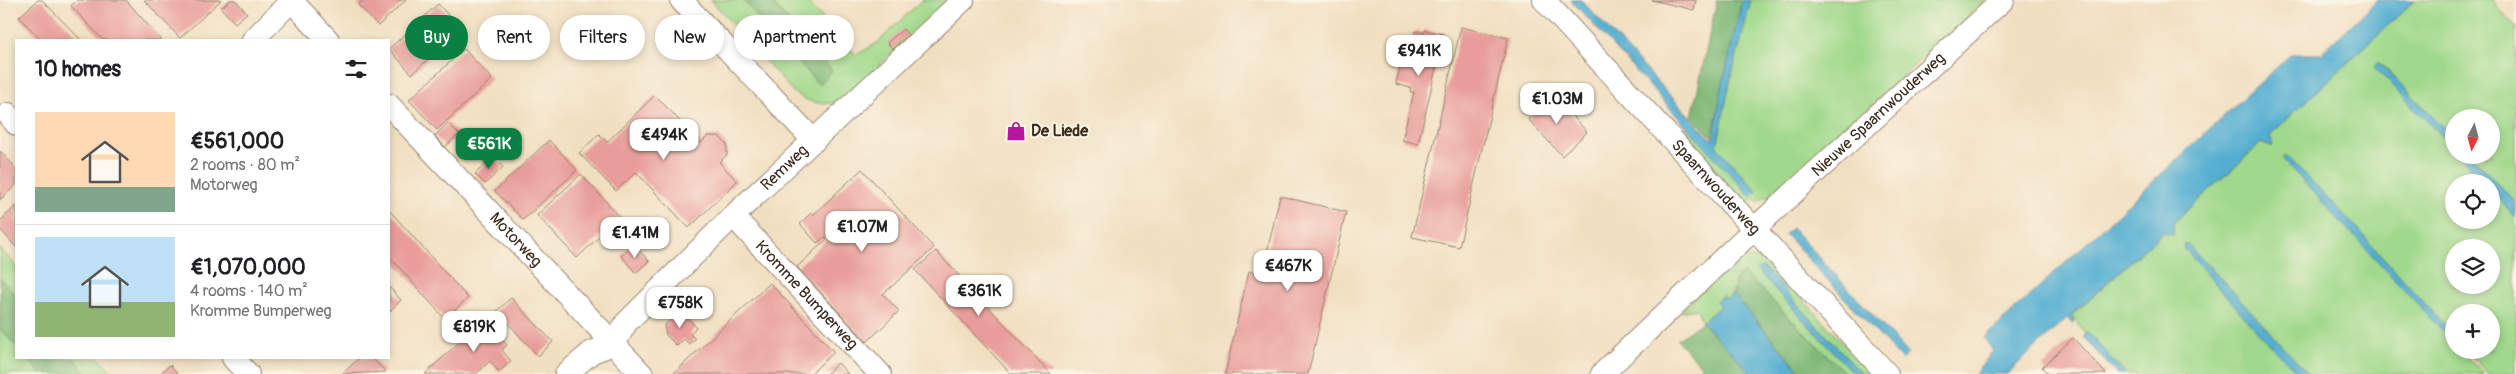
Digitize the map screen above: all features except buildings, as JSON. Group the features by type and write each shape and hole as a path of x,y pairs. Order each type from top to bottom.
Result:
{"street":[{"path":"255,39 291,0 327,39"},
{"path":"682,0 828,128"},
{"name":"Remweg","path":"614,344 626,323 733,216 964,0"},
{"name":"Spaarnwouderweg","path":"1544,0 1887,374"},
{"name":"Nieuwe Spaarnwouderweg","path":"1602,374 1753,230 2003,0"},
{"name":"Motorweg","path":"390,106 642,374"},
{"name":"Kromme Bumperweg","path":"733,216 880,374"},
{"path":"566,374 592,352 614,344"},
{"path":"234,359 248,374"}],"green space":[{"path":"711,0 743,0 757,15 734,15 734,26"},
{"path":"743,0 770,0 783,15 756,15"},
{"path":"770,0 806,0 820,15 783,15"},
{"path":"922,0 949,0 841,101 821,103 810,101 793,92 764,60 797,60 819,84 832,71 822,60 854,60 854,53 856,55 877,43"},
{"path":"1717,0 1742,0 1712,137 1692,117"},
{"path":"1751,0 1985,0 1780,190 1760,201 1743,201 1686,141 1687,125 1751,197 1757,191 1717,147 1729,86"},
{"path":"2415,0 2492,0 2516,27 2516,203 2500,186 2500,174 2489,174 2479,164 2500,164 2500,109 2445,109 2445,128 2381,64 2445,135 2445,164 2472,164 2481,174 2445,174 2445,229 2500,229 2500,195 2516,212 2516,374 2488,374 2474,359 2500,359 2500,304 2445,304 2445,328 2352,223 2316,192 2445,333 2445,359 2469,359 2483,374 2308,374 2184,247 2301,374 2126,374 2085,333 2072,315 2261,143 2272,145 2270,135"},
{"path":"797,60 822,60 832,71 819,85"},
{"path":"0,248 15,265 15,295 0,278"},
{"path":"1751,258 1762,259 1769,263 1872,374 1862,374 1763,267 1757,269 1854,374 1846,374 1743,272 1730,297 1727,300 1722,295 1720,306 1702,322 1697,309 1680,312 1733,261"},
{"path":"1743,272 1846,374 1803,374 1733,294 1735,282"},
{"path":"0,278 15,295 15,345 0,328"},
{"path":"1702,322 1752,374 1709,374 1677,340"},
{"path":"0,328 15,345 15,359 28,359 41,374 0,374"},
{"path":"28,359 74,359 88,374 41,374"},
{"path":"74,359 100,359 114,374 88,374"}],"water":[{"path":"1571,0 1581,0 1711,139 1714,136 1722,87 1742,0 1751,0 1729,86 1717,147 1757,191 1751,197"},
{"path":"2378,0 2415,0 2270,135 2273,145 2271,147 2261,143 2173,223 2174,235 2163,232 2071,315 2075,321 2073,325 2067,318 2007,374 1975,374 1993,351 1984,338 2291,54 2320,54"},
{"path":"2378,62 2445,128 2445,140 2374,67"},
{"path":"2287,156 2352,223 2445,325 2445,333 2287,164 2282,158"},
{"path":"2467,164 2479,164 2489,174 2477,174"},
{"path":"2500,186 2516,203 2516,218 2500,200"},
{"path":"1792,228 1906,351 1908,354 1902,360 1785,234"},
{"path":"2184,244 2187,244 2230,288 2308,374 2299,374 2258,332 2185,249"},
{"path":"1763,267 1862,374 1854,374 1756,269"},
{"path":"1733,294 1803,374 1752,374 1702,322 1720,306 1716,301 1722,295 1727,299"},
{"path":"2085,333 2088,333 2126,374 2117,374 2083,337"}],"place":[{"name":"De Liede","path":"1016,131"}]}
